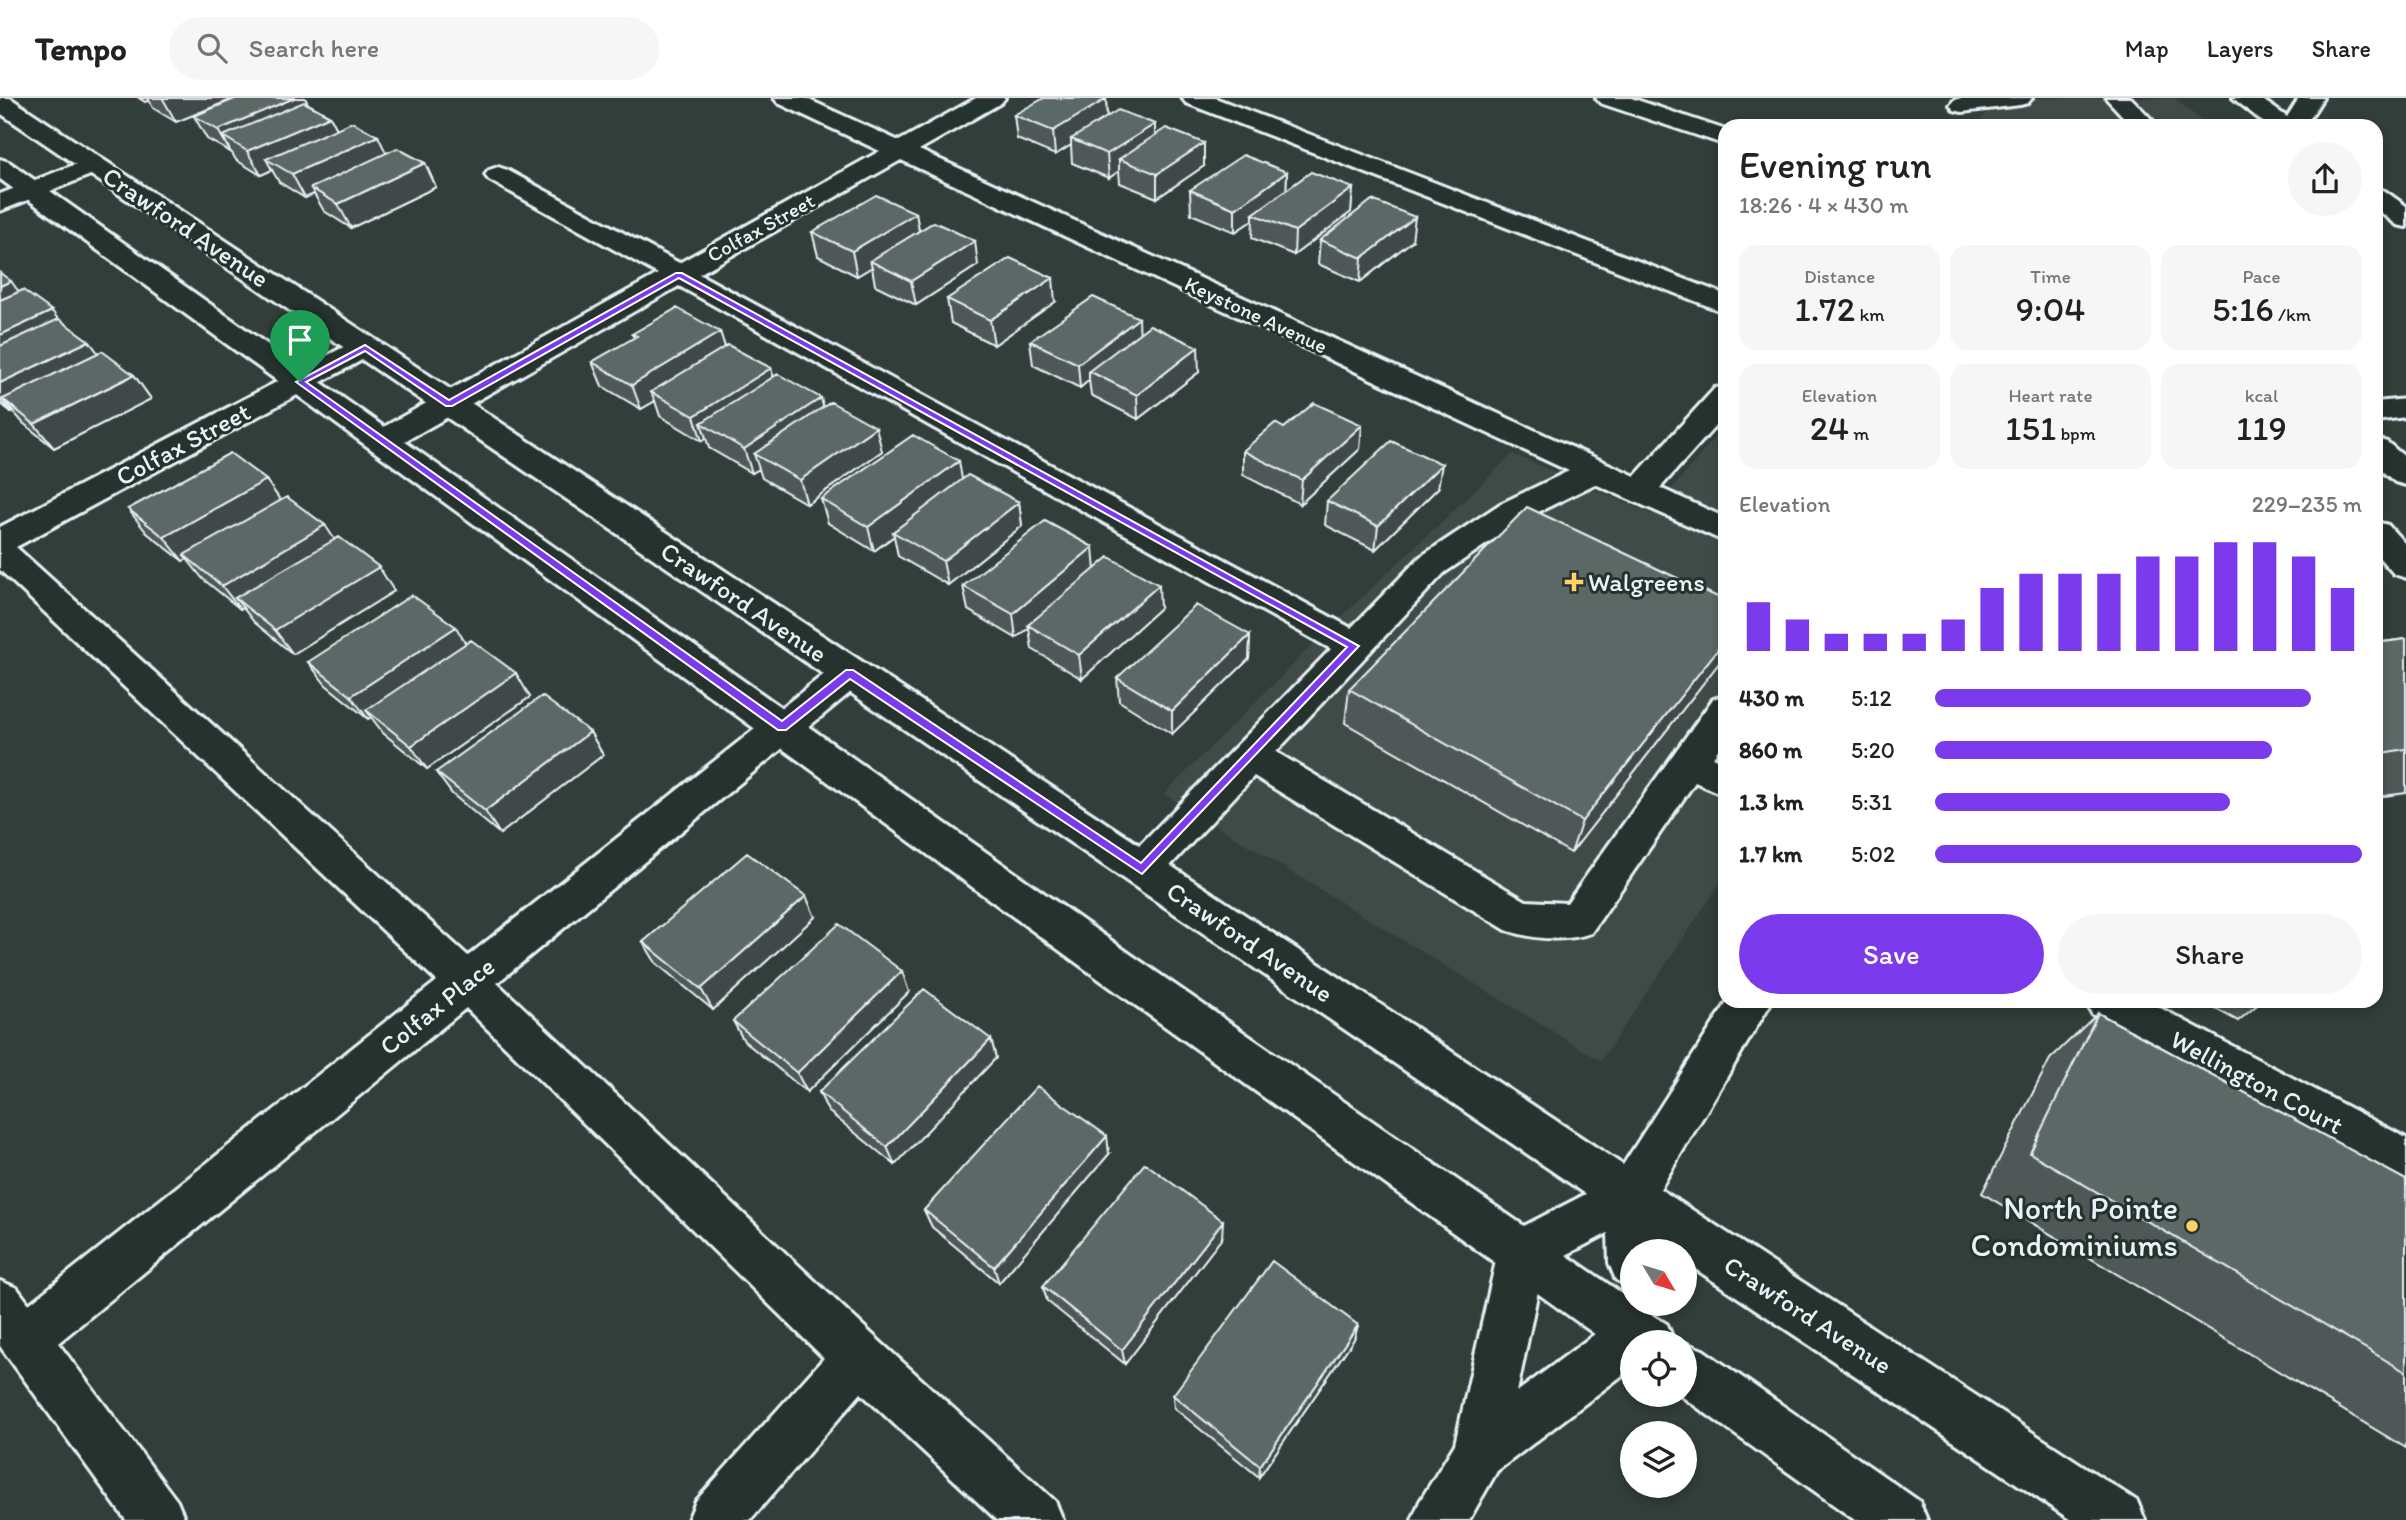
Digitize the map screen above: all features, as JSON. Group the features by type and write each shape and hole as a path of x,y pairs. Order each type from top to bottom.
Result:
{"main road":[{"name":"Keystone Avenue","path":"786,98 1718,527"},
{"name":"Colfax Street","path":"382,441 993,98"},
{"path":"1194,98 1718,302"},
{"path":"1608,98 1718,135"},
{"path":"1962,109 2020,98"},
{"path":"2118,98 2139,119"},
{"path":"2245,98 2274,119"},
{"path":"2297,119 2311,98"},
{"name":"Crawford Avenue","path":"0,102 1629,1196 2118,1520"},
{"path":"0,203 94,165"},
{"path":"0,167 1118,969 1521,1252 1640,1326 1479,1453"},
{"path":"498,175 1354,646"},
{"path":"2383,201 2406,219"},
{"name":"Colfax Street","path":"0,541 365,347"},
{"path":"1639,491 1718,404"},
{"path":"2383,411 2406,408"},
{"path":"2383,455 2406,475"},
{"path":"1142,869 1432,565 1511,512 1595,471"},
{"path":"1511,512 1549,529"},
{"path":"2383,541 2406,566"},
{"path":"0,551 467,982 859,1357 1036,1520"},
{"name":"Colfax Place","path":"12,1322 467,982 850,673"},
{"path":"1250,755 1520,918 1577,921 1718,720"},
{"path":"1689,762 1718,776"},
{"path":"1521,1252 1629,1196 1747,1008"},
{"name":"Wellington Court","path":"2120,1008 2406,1162"},
{"path":"1629,1196 1632,1239"},
{"path":"1439,1520 1479,1453 1521,1252"},
{"path":"12,1322 158,1520"},
{"path":"715,1520 859,1357"},
{"path":"1697,1376 1900,1520"}],"shaded area":[{"path":"1972,98 2174,98 2200,119 1982,119 1987,113"},
{"path":"1718,433 1718,886 1601,1061 1164,794 1321,636 1513,454 1651,514"}],"building":[{"path":"237,98 294,98 218,130 194,116"},
{"path":"1044,98 1106,99 1053,131 1014,115"},
{"path":"304,102 330,116 247,151 223,136"},
{"path":"1118,110 1155,124 1107,154 1071,139"},
{"path":"352,122 378,136 292,174 266,159"},
{"path":"1166,128 1204,143 1157,174 1119,159"},
{"path":"397,148 425,163 338,204 311,188"},
{"path":"1243,155 1287,172 1235,209 1190,190"},
{"path":"1311,172 1353,188 1295,231 1253,214"},
{"path":"876,195 916,213 852,251 812,232"},
{"path":"1372,200 1415,217 1362,258 1320,240"},
{"path":"934,222 975,241 911,281 870,261"},
{"path":"1010,258 1053,278 990,320 947,299"},
{"path":"0,273 11,281 0,286"},
{"path":"23,290 52,311 0,335 0,300"},
{"path":"1093,297 1139,318 1078,364 1030,341"},
{"path":"677,308 720,332 632,385 592,362 637,336 632,334"},
{"path":"59,319 89,341 0,383 0,346"},
{"path":"1150,325 1198,347 1137,395 1089,371"},
{"path":"728,345 771,368 694,416 651,392"},
{"path":"102,351 134,375 34,424 3,399"},
{"path":"778,374 821,398 744,449 701,423"},
{"path":"831,402 876,427 800,480 754,454"},
{"path":"1314,403 1362,425 1302,480 1243,451 1275,423 1284,428"},
{"path":"913,435 959,461 868,527 821,499"},
{"path":"1391,441 1442,464 1378,526 1327,501"},
{"path":"230,453 266,480 164,537 128,509"},
{"path":"968,475 1019,502 943,561 893,532"},
{"path":"287,497 325,525 222,586 184,555"},
{"name":"Walgreens","path":"1527,507 1718,597 1718,649 1582,821 1349,689"},
{"path":"1045,521 1093,547 1013,614 963,586"},
{"path":"339,537 379,567 275,630 235,598"},
{"path":"1109,557 1159,585 1079,655 1028,625"},
{"path":"412,595 456,627 351,696 308,662"},
{"path":"1196,605 1250,635 1172,711 1117,678"},
{"path":"2406,639 2406,749 2383,753 2383,642"},
{"path":"471,640 516,673 411,746 366,710"},
{"path":"542,696 590,732 485,811 436,772"},
{"path":"747,853 806,896 701,989 643,942"},
{"path":"839,924 902,971 797,1073 733,1021"},
{"path":"924,989 991,1039 887,1147 819,1092"},
{"path":"2098,1013 2406,1180 2406,1372 2030,1153"},
{"path":"1037,1086 1107,1136 994,1267 924,1210"},
{"path":"1145,1163 1223,1221 1122,1350 1043,1286"},
{"path":"1272,1261 1358,1325 1260,1466 1173,1395"}],"place":[{"name":"Walgreens","path":"1574,582"},
{"name":"North Pointe Condominiums","path":"2192,1226"}],"route":[{"path":"679,275 1354,646 1142,869 850,673 782,727 300,382 365,347 449,404 679,275"}]}
